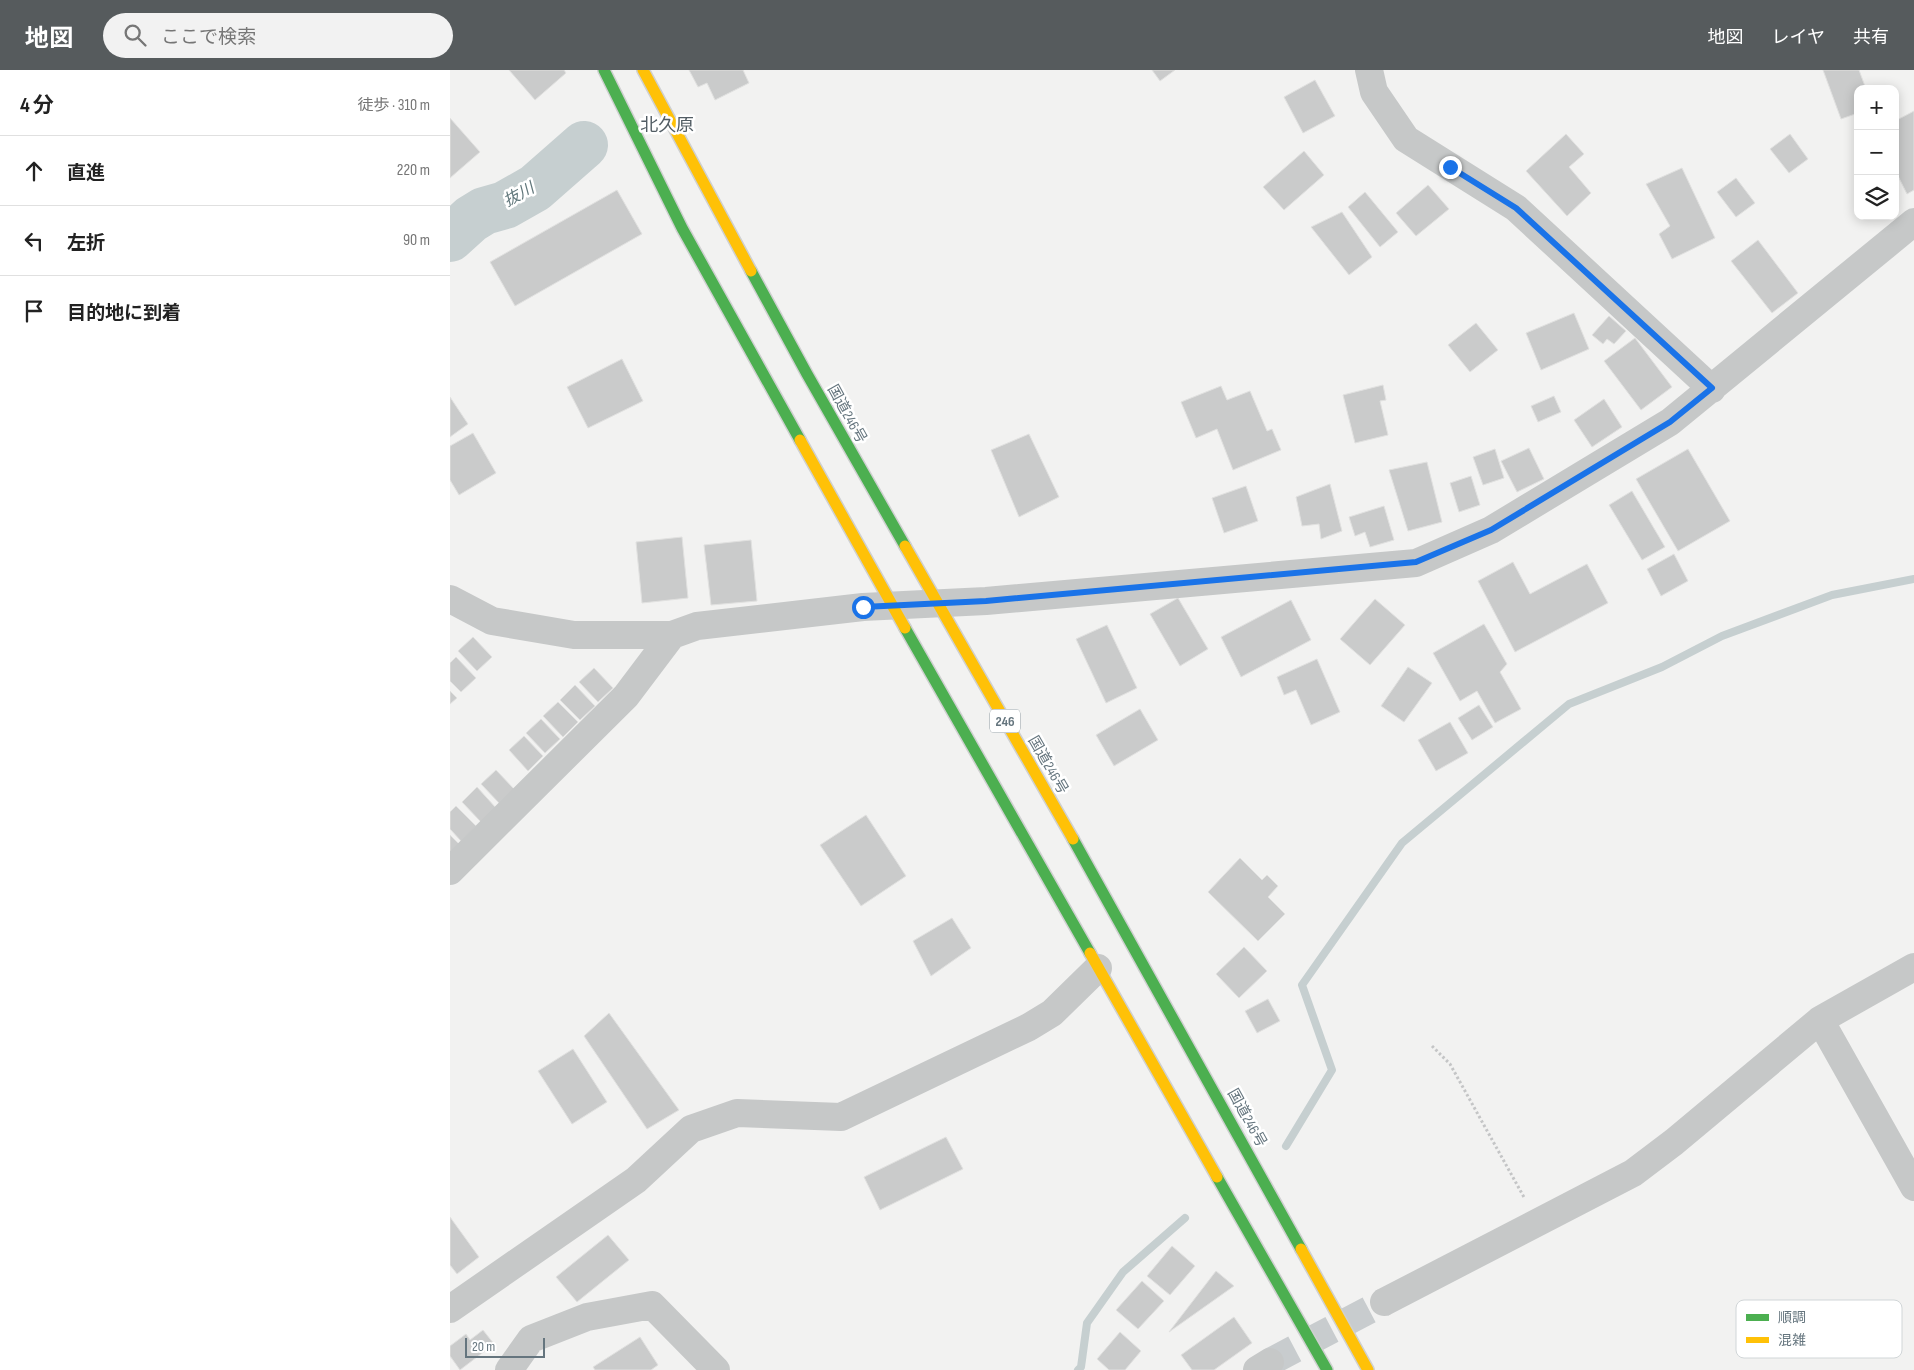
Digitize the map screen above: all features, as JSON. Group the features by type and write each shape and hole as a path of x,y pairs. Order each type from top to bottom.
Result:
{"highway":[{"name":"246","path":"604,70 682,228 893,606 1327,1370"},
{"name":"国道246号","path":"643,70 807,374 1142,962 1368,1370"}],"street":[{"path":"1369,70 1374,92 1406,139 1516,208 1712,388"},
{"path":"450,599 492,621 574,635 672,635 697,626 863,607 937,603 1416,562 1491,530 1670,422 1914,222"},
{"path":"450,870 626,696 672,635"},
{"path":"1384,1302 1539,1224 1633,1173 1674,1142 1820,1020 1914,967"},
{"path":"450,1309 636,1180 691,1130 737,1113 841,1117 1029,1027 1052,1013 1098,968"},
{"path":"1820,1020 1914,1187"},
{"path":"509,1370 530,1339 587,1317 652,1305 716,1370"}],"path":[{"path":"1432,1046 1450,1064 1539,1224"}],"building":[{"path":"509,70 564,70 566,73 535,100"},
{"path":"689,70 743,70 749,83 715,100 707,83 698,87"},
{"path":"1152,70 1175,70 1160,81"},
{"path":"1823,70 1859,70 1865,85 1854,85 1854,114 1841,119"},
{"path":"1315,80 1335,116 1303,133 1284,97"},
{"path":"1914,111 1914,190 1907,194 1899,178 1899,119"},
{"path":"450,118 480,152 450,178"},
{"path":"1566,134 1584,154 1569,167 1591,193 1567,216 1526,171"},
{"path":"1790,134 1808,159 1789,173 1770,149"},
{"path":"1304,151 1324,175 1284,210 1263,187"},
{"path":"1682,168 1715,238 1672,259 1659,234 1670,226 1646,184"},
{"path":"1736,178 1755,203 1736,217 1717,192"},
{"path":"1428,185 1449,209 1416,236 1396,213"},
{"path":"617,190 642,234 515,306 490,262"},
{"path":"1365,192 1398,232 1380,247 1348,207"},
{"path":"1342,212 1372,257 1349,275 1311,227"},
{"path":"1758,240 1798,293 1772,313 1731,261"},
{"path":"1574,313 1589,349 1541,370 1526,333"},
{"path":"1609,316 1626,331 1614,344 1607,339 1603,344 1592,335"},
{"path":"1476,323 1498,350 1470,372 1448,345"},
{"path":"1635,338 1672,387 1641,410 1604,361"},
{"path":"622,359 643,401 588,428 567,387"},
{"path":"1383,385 1386,400 1380,401 1388,435 1355,443 1343,395"},
{"path":"1221,386 1227,400 1250,391 1267,431 1272,429 1281,450 1233,470 1217,429 1196,438 1181,402"},
{"path":"1554,396 1561,412 1538,422 1531,406"},
{"path":"450,397 468,424 450,437"},
{"path":"1604,399 1622,427 1592,447 1574,420"},
{"path":"473,433 496,473 459,495 450,480 450,446"},
{"path":"1029,434 1059,497 1019,517 991,450"},
{"path":"1529,448 1544,479 1517,492 1501,461"},
{"path":"1495,449 1504,478 1483,485 1473,457"},
{"path":"1688,449 1730,521 1678,551 1636,479"},
{"path":"1427,462 1442,522 1408,531 1389,470"},
{"path":"1471,476 1480,505 1459,512 1450,483"},
{"path":"1330,484 1342,531 1321,539 1319,524 1302,526 1296,497"},
{"path":"1246,486 1258,521 1224,533 1212,498"},
{"path":"1632,491 1665,547 1642,560 1609,505"},
{"path":"1384,506 1394,540 1370,547 1365,532 1355,536 1349,517"},
{"path":"682,537 688,598 642,603 636,542"},
{"path":"751,540 757,601 711,605 704,545"},
{"path":"1674,554 1688,581 1661,596 1647,569"},
{"path":"1513,562 1530,594 1587,564 1608,603 1515,652 1478,581"},
{"path":"1178,598 1208,649 1180,666 1150,614"},
{"path":"1375,599 1405,625 1370,665 1340,639"},
{"path":"1291,600 1311,640 1241,677 1221,637"},
{"path":"1484,624 1507,664 1500,672 1521,709 1495,723 1477,691 1460,701 1433,653"},
{"path":"1107,625 1137,688 1106,703 1076,639"},
{"path":"473,637 492,657 477,671 458,651"},
{"path":"456,657 476,678 461,692 450,681 450,663"},
{"path":"1317,659 1340,712 1311,725 1296,690 1284,695 1277,677"},
{"path":"1408,667 1432,683 1404,722 1381,706"},
{"path":"594,668 613,688 598,702 579,682"},
{"path":"575,685 595,706 580,720 560,700"},
{"path":"450,691 457,698 450,704"},
{"path":"558,702 578,722 563,737 543,716"},
{"path":"1479,705 1493,727 1472,740 1458,718"},
{"path":"1140,709 1158,740 1114,766 1096,735"},
{"path":"541,719 560,739 545,753 526,733"},
{"path":"1450,722 1468,753 1436,771 1418,740"},
{"path":"524,736 543,756 528,771 509,750"},
{"path":"496,770 515,790 500,804 481,784"},
{"path":"477,787 496,808 481,822 462,802"},
{"path":"456,806 476,826 461,841 450,829 450,812"},
{"path":"866,815 906,876 861,906 820,845"},
{"path":"450,835 459,844 450,852"},
{"path":"1240,858 1262,880 1267,875 1278,886 1268,897 1285,914 1258,941 1208,892"},
{"path":"952,918 971,948 931,976 913,941"},
{"path":"1244,947 1267,971 1239,998 1216,974"},
{"path":"1268,999 1280,1021 1257,1033 1245,1011"},
{"path":"609,1013 679,1110 647,1129 584,1036"},
{"path":"573,1049 607,1102 572,1124 538,1071"},
{"path":"946,1137 963,1169 880,1210 864,1177"},
{"path":"450,1217 479,1257 457,1274 450,1265"},
{"path":"608,1235 629,1260 577,1302 556,1277"},
{"path":"1172,1246 1195,1266 1170,1295 1147,1276"},
{"path":"1216,1271 1234,1286 1169,1332"},
{"path":"1142,1281 1164,1301 1138,1329 1116,1310"},
{"path":"1234,1317 1252,1343 1214,1370 1192,1370 1181,1355"},
{"path":"483,1330 494,1344 460,1370 450,1356 450,1346 466,1334 470,1340"},
{"path":"1120,1332 1141,1351 1125,1370 1109,1370 1097,1359"},
{"path":"640,1337 658,1365 651,1370 595,1370 593,1367"}],"waterway":[{"name":"抜川","path":"450,238 471,219 484,211 505,205 535,188 584,145"},
{"path":"1286,1146 1332,1070 1302,985 1402,843 1569,704 1662,667 1722,636 1832,595 1914,579"},
{"path":"1078,1370 1081,1367 1087,1323 1123,1272 1185,1218"}],"tunnel":[{"path":"1270,1362 1384,1302"}],"traffic: fast":[{"path":"604,70 682,228 800,440"},
{"path":"751,271 905,546"},
{"path":"905,628 1090,953"},
{"path":"1073,839 1301,1249"},
{"path":"1217,1177 1327,1370"}],"traffic: slow":[{"path":"643,70 751,271"},
{"path":"800,440 905,628"},
{"path":"905,546 1073,839"},
{"path":"1090,953 1217,1177"},
{"path":"1301,1249 1368,1370"}],"district":[{"name":"北久原","path":"667,125"}],"route":[{"path":"863,607 986,601 1416,562 1491,530 1670,422 1712,388 1516,208 1450,167"}]}
